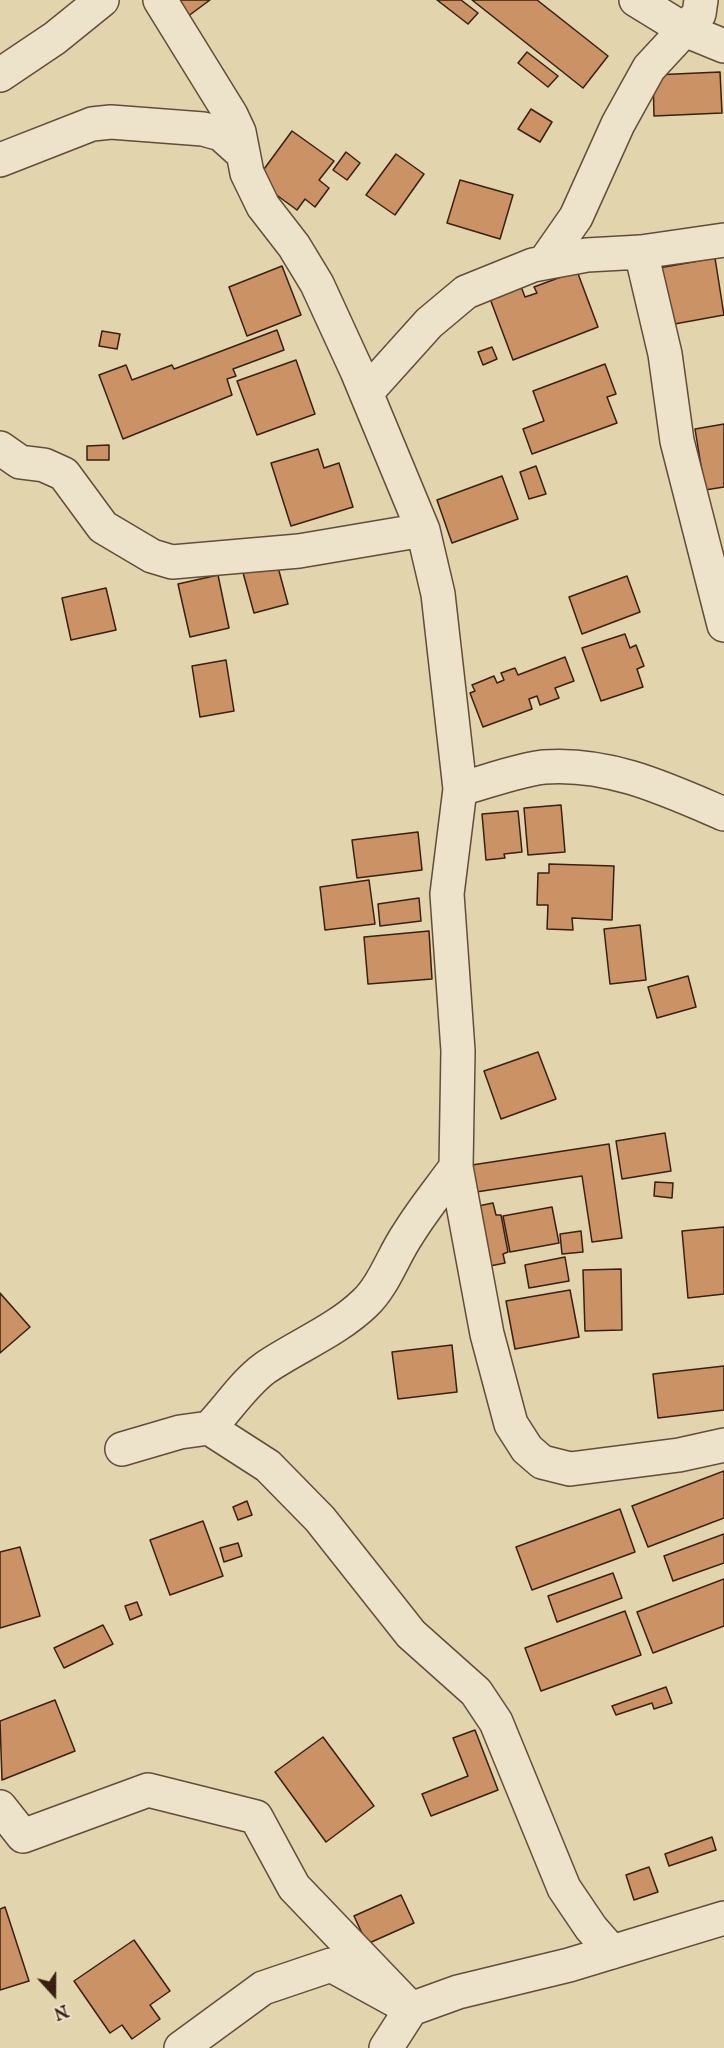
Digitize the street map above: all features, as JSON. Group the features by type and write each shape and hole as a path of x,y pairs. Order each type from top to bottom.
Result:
{"street":[{"path":"0,75 55,38 102,0"},
{"path":"160,0 231,115 239,132 241,152 247,173 262,206 294,246 317,285 366,393 423,530 438,594 460,789 447,894 458,1051 456,1167 487,1334 511,1424 527,1449 542,1462 570,1469 679,1455 724,1445"},
{"path":"636,0 685,30 724,46"},
{"path":"544,263 576,217 618,124 649,68 699,14 701,0"},
{"path":"0,160 92,124 111,122 203,129 221,134 241,152"},
{"path":"366,393 429,323 466,292 544,263 587,255 642,252 724,240"},
{"path":"642,252 665,354 677,441 724,625"},
{"path":"0,448 20,462 45,465 64,474 103,527 152,556 172,562 299,551 423,530"},
{"path":"460,789 543,767 598,769 652,783 724,814"},
{"path":"123,1449 180,1432 209,1428 229,1408 246,1384 265,1368 329,1330 364,1304 376,1289 408,1233 456,1167"},
{"path":"209,1428 268,1466 320,1519 411,1634 476,1692 496,1722 564,1888 591,1928 612,1952"},
{"path":"0,1807 11,1841 148,1790 256,1817 294,1887 411,2009"},
{"path":"386,2048 411,2009 458,1992 612,1952 724,1918"},
{"path":"181,2048 263,1988 331,1965 411,2009"}],"building":[{"path":"174,0 210,0 187,17"},
{"path":"437,0 461,0 478,13 468,24"},
{"path":"472,0 537,0 608,56 583,88"},
{"path":"527,52 558,76 548,87 518,63"},
{"path":"720,72 722,113 654,116 653,75"},
{"path":"531,109 552,122 540,142 518,129"},
{"path":"292,131 334,161 319,180 329,188 315,207 305,199 297,210 256,180"},
{"path":"346,152 360,163 347,180 333,170"},
{"path":"396,154 424,174 395,215 366,195"},
{"path":"460,180 513,195 500,239 447,223"},
{"path":"715,258 724,315 669,325 659,268"},
{"path":"282,266 301,315 247,336 229,287"},
{"path":"577,271 598,327 513,360 489,296 520,284 525,297 537,293 534,287"},
{"path":"277,330 284,350 233,369 236,376 227,379 232,395 123,439 99,375 126,365 132,380 172,365 174,369"},
{"path":"102,331 120,334 117,349 99,346"},
{"path":"492,347 497,359 483,365 478,352"},
{"path":"296,360 315,414 257,435 237,381"},
{"path":"605,364 616,394 607,397 617,423 532,454 523,429 544,421 533,391"},
{"path":"724,424 724,487 705,490 695,429"},
{"path":"109,445 109,460 87,460 87,446"},
{"path":"318,449 324,468 339,463 353,507 291,526 271,463"},
{"path":"536,466 546,494 529,499 520,472"},
{"path":"502,476 518,519 452,543 437,500"},
{"path":"276,560 288,604 254,613 242,569"},
{"path":"218,575 229,628 190,637 178,584"},
{"path":"627,576 640,612 582,634 569,597"},
{"path":"106,588 116,630 71,640 62,598"},
{"path":"625,634 630,648 636,645 644,666 637,669 643,687 601,701 582,648"},
{"path":"565,657 574,681 555,688 559,698 540,705 537,696 529,699 532,709 483,727 470,693 475,691 472,685 494,676 497,683 504,680 501,673 515,668 518,675"},
{"path":"226,660 234,711 200,717 192,666"},
{"path":"561,805 565,852 528,855 524,808"},
{"path":"518,811 522,852 504,854 505,858 486,860 482,814"},
{"path":"418,832 422,870 357,878 352,840"},
{"path":"549,864 614,866 612,920 572,918 573,930 547,929 548,905 537,905 538,873 549,873"},
{"path":"369,880 375,924 325,930 320,887"},
{"path":"419,898 421,921 380,926 378,904"},
{"path":"640,925 646,980 610,984 604,929"},
{"path":"429,931 432,979 368,984 364,937"},
{"path":"688,976 696,1007 657,1018 648,987"},
{"path":"538,1052 556,1099 501,1119 484,1071"},
{"path":"665,1133 671,1171 622,1179 616,1141"},
{"path":"609,1144 622,1238 592,1242 582,1176 476,1192 472,1165"},
{"path":"655,1182 673,1183 672,1198 654,1196"},
{"path":"493,1203 496,1215 501,1215 508,1252 503,1254 505,1263 490,1266 478,1206"},
{"path":"552,1207 559,1243 510,1252 503,1216"},
{"path":"724,1227 724,1294 688,1298 682,1231"},
{"path":"581,1231 583,1252 562,1254 560,1234"},
{"path":"565,1257 569,1281 529,1288 525,1265"},
{"path":"621,1269 622,1330 585,1331 583,1270"},
{"path":"570,1290 579,1337 515,1349 506,1301"},
{"path":"0,1293 30,1327 0,1353"},
{"path":"452,1345 457,1392 398,1399 392,1352"},
{"path":"724,1366 724,1410 658,1418 653,1374"},
{"path":"724,1471 724,1518 648,1547 632,1506"},
{"path":"247,1501 252,1515 238,1520 233,1507"},
{"path":"620,1509 635,1552 532,1590 516,1547"},
{"path":"203,1521 223,1576 170,1595 150,1540"},
{"path":"724,1534 724,1563 673,1581 664,1556"},
{"path":"238,1543 242,1556 224,1562 220,1548"},
{"path":"20,1547 40,1616 0,1628 0,1552"},
{"path":"613,1573 622,1598 557,1622 548,1596"},
{"path":"724,1579 724,1626 653,1653 637,1612"},
{"path":"137,1602 142,1615 130,1620 125,1606"},
{"path":"625,1611 641,1655 541,1691 525,1648"},
{"path":"103,1625 113,1644 64,1668 54,1648"},
{"path":"666,1687 672,1703 654,1709 652,1703 616,1715 612,1706"},
{"path":"55,1700 75,1751 2,1780 0,1721"},
{"path":"475,1730 498,1790 431,1816 422,1794 468,1776 453,1738"},
{"path":"323,1737 374,1806 326,1842 275,1772"},
{"path":"712,1837 716,1850 669,1866 665,1854"},
{"path":"649,1867 658,1892 634,1900 626,1875"},
{"path":"401,1895 414,1923 367,1944 354,1916"},
{"path":"5,1907 29,1981 0,1990 0,1909"},
{"path":"134,1940 170,1991 150,2005 160,2019 132,2039 122,2025 110,2033 74,1981"}]}
